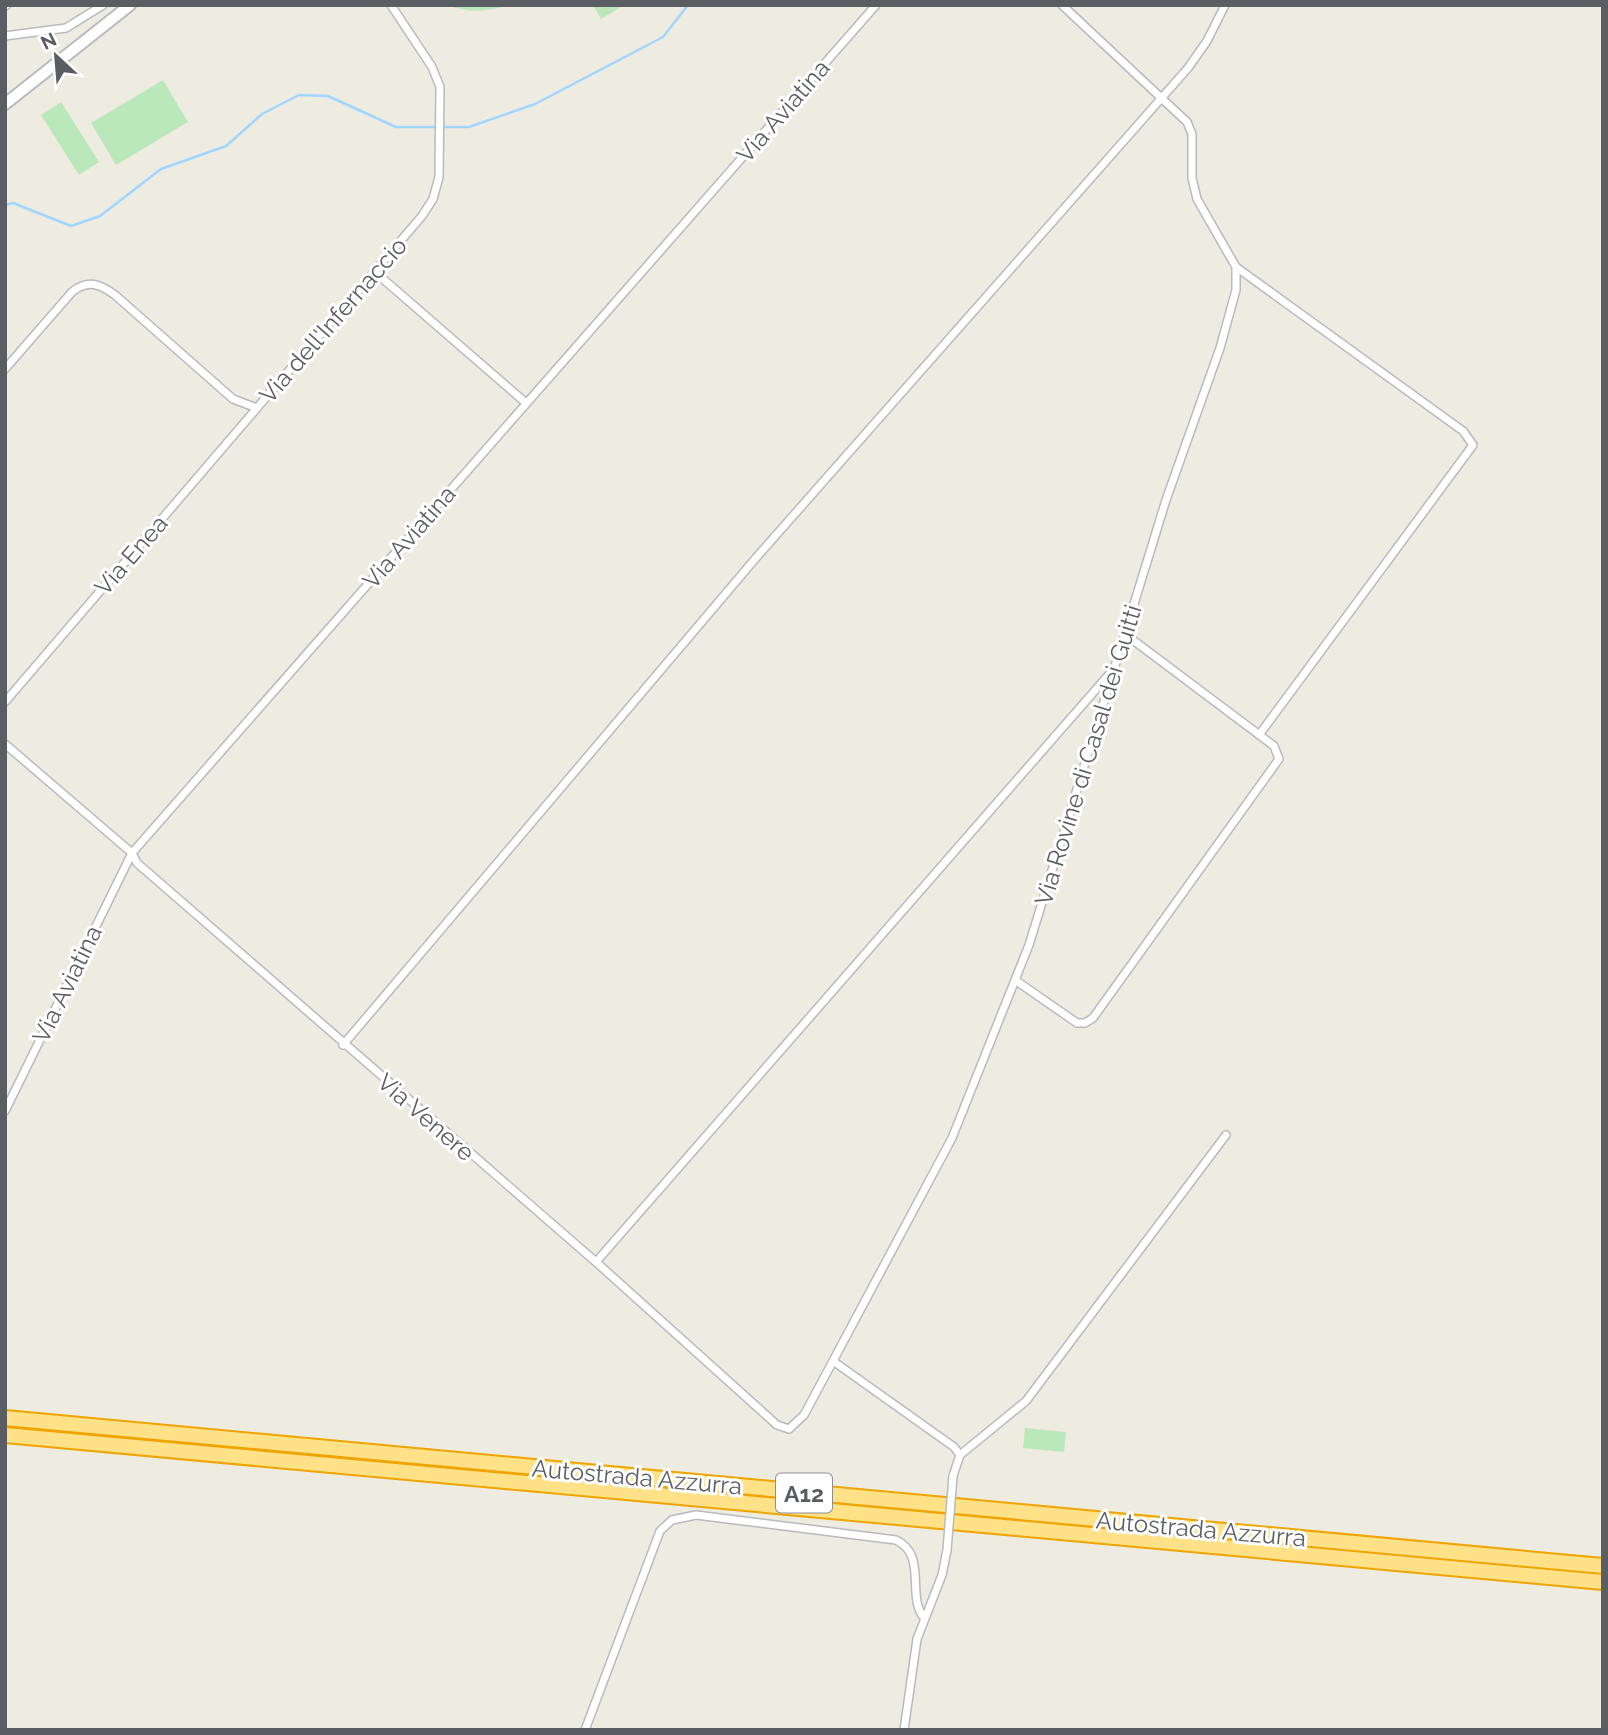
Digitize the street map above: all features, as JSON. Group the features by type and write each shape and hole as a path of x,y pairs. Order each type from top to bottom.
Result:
{"highway":[{"name":"Autostrada Azzurra","path":"5,1418 1603,1566"},
{"name":"Autostrada Azzurra","path":"5,1434 1603,1582"}],"main road":[{"path":"5,104 130,5"}],"street":[{"path":"5,36 66,28 103,5"},
{"name":"Via dell'Infernaccio","path":"5,369 75,290 86,284 97,284 115,295 233,399 257,408 375,272 433,199 439,177 438,78 391,5"},
{"name":"Via Aviatina","path":"5,1111 132,853 876,5"},
{"path":"1062,5 1163,96 1190,127 1195,192 1236,267 1464,431 1473,444 1471,452 1259,736"},
{"path":"342,1045 755,559 1198,55 1225,5"},
{"name":"Via Rovine di Casal dei Guitti","path":"833,1361 948,1145 1035,929 1174,477 1220,348 1236,290 1236,267"},
{"path":"375,272 526,403"},
{"name":"Via Enea","path":"5,702 257,408"},
{"path":"1015,980 1077,1023 1085,1023 1093,1018 1277,761 1278,750 1125,634"},
{"path":"596,1262 1115,668"},
{"name":"Via Venere","path":"5,744 132,853 137,863 342,1045 596,1262 783,1429 792,1427 804,1415 833,1361"},
{"path":"904,1730 914,1652 924,1618 942,1575 947,1550 953,1476 960,1455 1024,1404 1226,1135"},
{"path":"833,1361 949,1442 960,1455"},
{"path":"585,1730 660,1531 674,1519 696,1516 896,1540 906,1546 913,1560 917,1603 924,1618"}],"green space":[{"path":"448,5 507,5 477,11"},
{"path":"593,5 624,5 601,19"},
{"path":"163,80 188,122 116,165 91,123"},
{"path":"61,102 99,162 79,175 41,115"},
{"path":"1025,1428 1066,1432 1064,1452 1023,1448"}],"waterway":[{"path":"5,205 13,203 71,226 100,216 161,169 226,146 262,114 299,95 328,96 396,127 469,127 535,104 663,37 688,5"}]}
